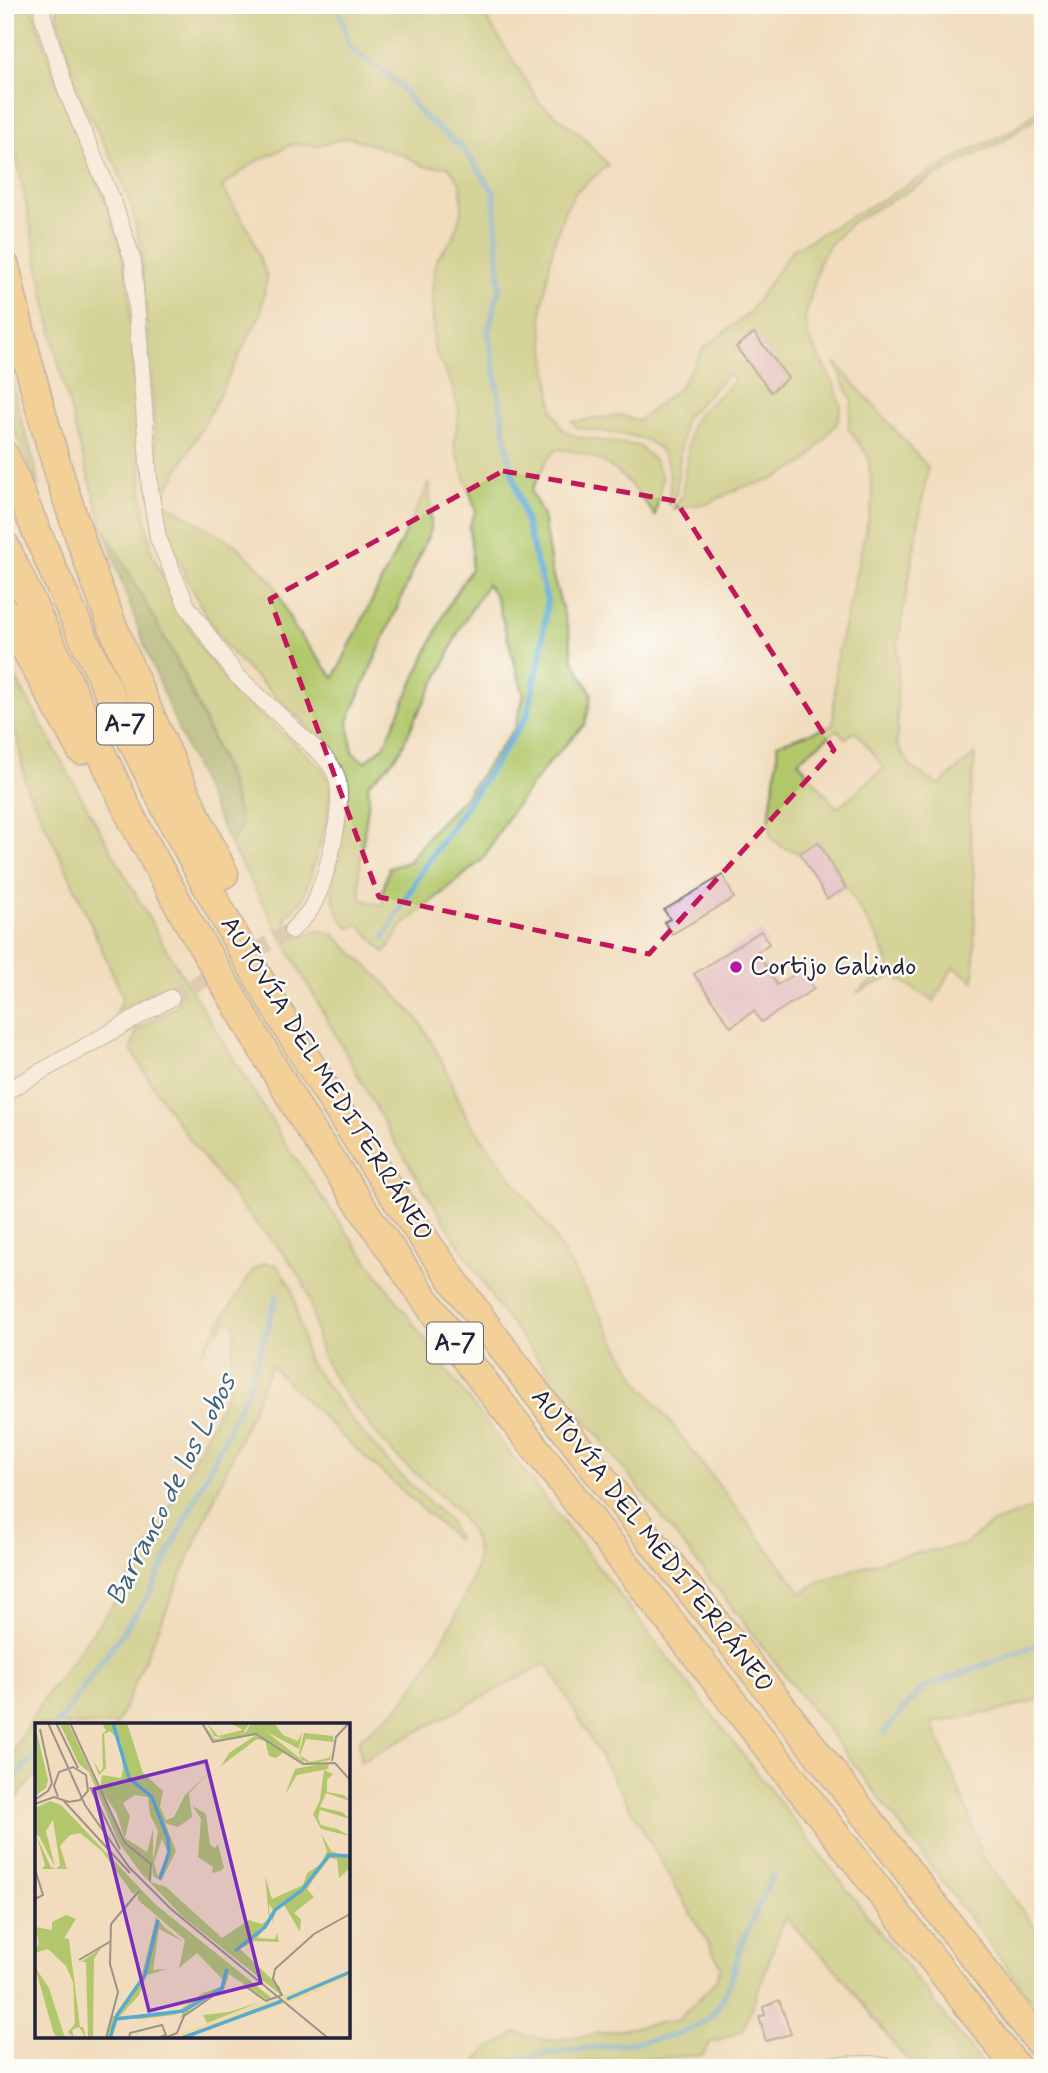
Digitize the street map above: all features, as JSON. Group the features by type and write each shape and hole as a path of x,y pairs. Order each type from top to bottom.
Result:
{"highway":[{"path":"5,266 44,418 92,572 164,751 252,934 262,984"},
{"name":"AUTOVÍA DEL MEDITERRÁNEO","path":"5,456 39,538 141,758 262,984 364,1150 502,1348 1043,2047"},
{"name":"AUTOVÍA DEL MEDITERRÁNEO","path":"5,546 132,819 239,1012 303,1118 369,1218 470,1364 1017,2068"},
{"path":"5,612 82,752 132,819"}],"street":[{"path":"42,5 43,18 67,93 114,204 133,261 150,489 158,538 187,606 210,640 236,675 334,768 338,781 337,825 326,871 313,908 292,930"},
{"path":"5,1092 171,998"},
{"path":"731,2068 870,2064 896,2068"}],"highlighted area":[{"path":"503,471 676,501 834,750 649,954 379,897 270,599"}],"green space":[{"path":"5,5 32,5 121,251 128,280 143,504 152,554 174,601 203,651 235,692 322,768 331,786 327,821 303,899 285,918 295,939 317,930 333,934 384,982 419,1020 442,1061 467,1118 551,1231 639,1382 802,1593 817,1582 893,1557 964,1545 991,1524 1043,1504 1043,1698 1004,1710 932,1723 967,1810 981,1854 1043,1939 1043,2015 854,1764 497,1306 392,1137 230,844 242,825 228,774 184,673 103,526 80,448 57,358 6,104"},
{"path":"58,5 482,5 487,19 540,103 581,135 608,165 575,193 565,210 553,246 542,306 542,325 553,411 562,429 576,437 639,446 655,461 662,479 655,516 625,479 602,462 574,451 556,449 547,460 531,491 543,516 552,573 569,632 573,660 592,694 585,724 552,759 511,812 483,859 402,926 385,953 360,925 349,928 339,915 332,894 347,793 345,774 338,759 224,644 203,610 169,542 160,500 141,250 131,205 117,168 83,103 71,70 57,13","holes":["350,137 405,156 426,167 449,167 461,185 462,211 453,238 436,260 432,290 434,349 452,386 459,410 454,446 476,511 469,527 471,569 448,606 384,746 365,762 353,753 348,721 431,529 430,482 334,678 294,628 273,582 238,547 161,500 209,415 260,315 267,277 250,232 222,187 253,163 293,144 316,146","487,584 496,597 524,696 515,727 464,798 433,830 408,862 389,868 382,894 383,906 361,899 359,872 369,798 368,784 401,750 460,628"]},
{"path":"1043,107 1043,114 1000,143 852,222 829,246 820,261 805,318 808,337 835,386 841,407 837,423 806,462 772,480 740,488 709,503 673,509 682,496 691,426 699,413 735,381 729,373 684,419 676,494 668,505 670,479 667,461 659,449 632,436 576,427 572,422 620,415 638,421 680,387 704,348 748,314 792,250 972,149 1009,133","holes":["754,334 788,378 771,391 736,347"]},
{"path":"5,351 36,469 38,487 5,407"},
{"path":"835,362 928,467 898,644 897,745 911,767 939,785 975,754 969,814 975,892 974,981 953,967 934,1001 893,976 856,993 889,967 880,942 819,843 800,853 784,848 771,838 770,814 777,744 833,725 836,661 873,498 868,456 848,428 852,401","holes":["837,730 845,739 855,731 884,768 837,808 798,761"]},
{"path":"103,526 163,635 215,747 242,825 230,844 161,687"},
{"path":"5,659 162,942 285,1143 335,1216 469,1400 985,2068 917,2068 900,2052 837,1971 785,1917 743,2031 709,2043 703,2055 586,2062 550,2068 471,2068 485,2051 516,2033 553,2041 678,2020 715,1982 721,1966 547,1663 360,1762 359,1740 399,1706 433,1657 458,1611 475,1571 477,1557 474,1541 467,1525 455,1510 397,1457 342,1390 322,1354 310,1302 298,1273 200,1154 131,1049 137,1030 179,1004 166,985 116,1013 123,997 26,786 18,740 5,709"},
{"path":"266,1263 277,1265 292,1289 307,1359 353,1422 394,1469 449,1521 458,1541 344,1438 271,1366 118,1723 35,1723 35,1776 5,1811 5,1765 45,1697 117,1599 159,1528 227,1393 236,1326 227,1320 200,1353 255,1268"}],"building":[{"path":"754,333 788,378 771,392 736,347"},
{"path":"818,842 846,888 827,899 800,853"},
{"path":"723,875 734,898 672,934 664,922 670,919 664,910"},
{"path":"761,931 769,944 757,952 777,985 802,970 814,989 761,1022 754,1011 731,1027 694,974"},
{"path":"779,2000 791,2034 766,2041 759,2017 765,2015 763,2007"}],"waterway":[{"name":"Barranco de los Lobos","path":"338,5 350,48 396,81 422,115 463,148 494,192 500,286 488,332 511,467 547,601 541,654 527,716 421,872 384,938"},
{"name":"Barranco de los Lobos","path":"58,1723 150,1593 248,1389 277,1296"},
{"path":"884,1732 921,1689 1043,1643"},
{"name":"Barranco de los Lobos","path":"5,1790 35,1754"},
{"path":"498,2068 549,2054 646,2041 698,2025 714,2012 724,1996 742,1943 773,1874"}],"tunnel":[{"path":"171,998 292,930"}],"place":[{"name":"Cortijo Galindo","path":"736,967"}]}
